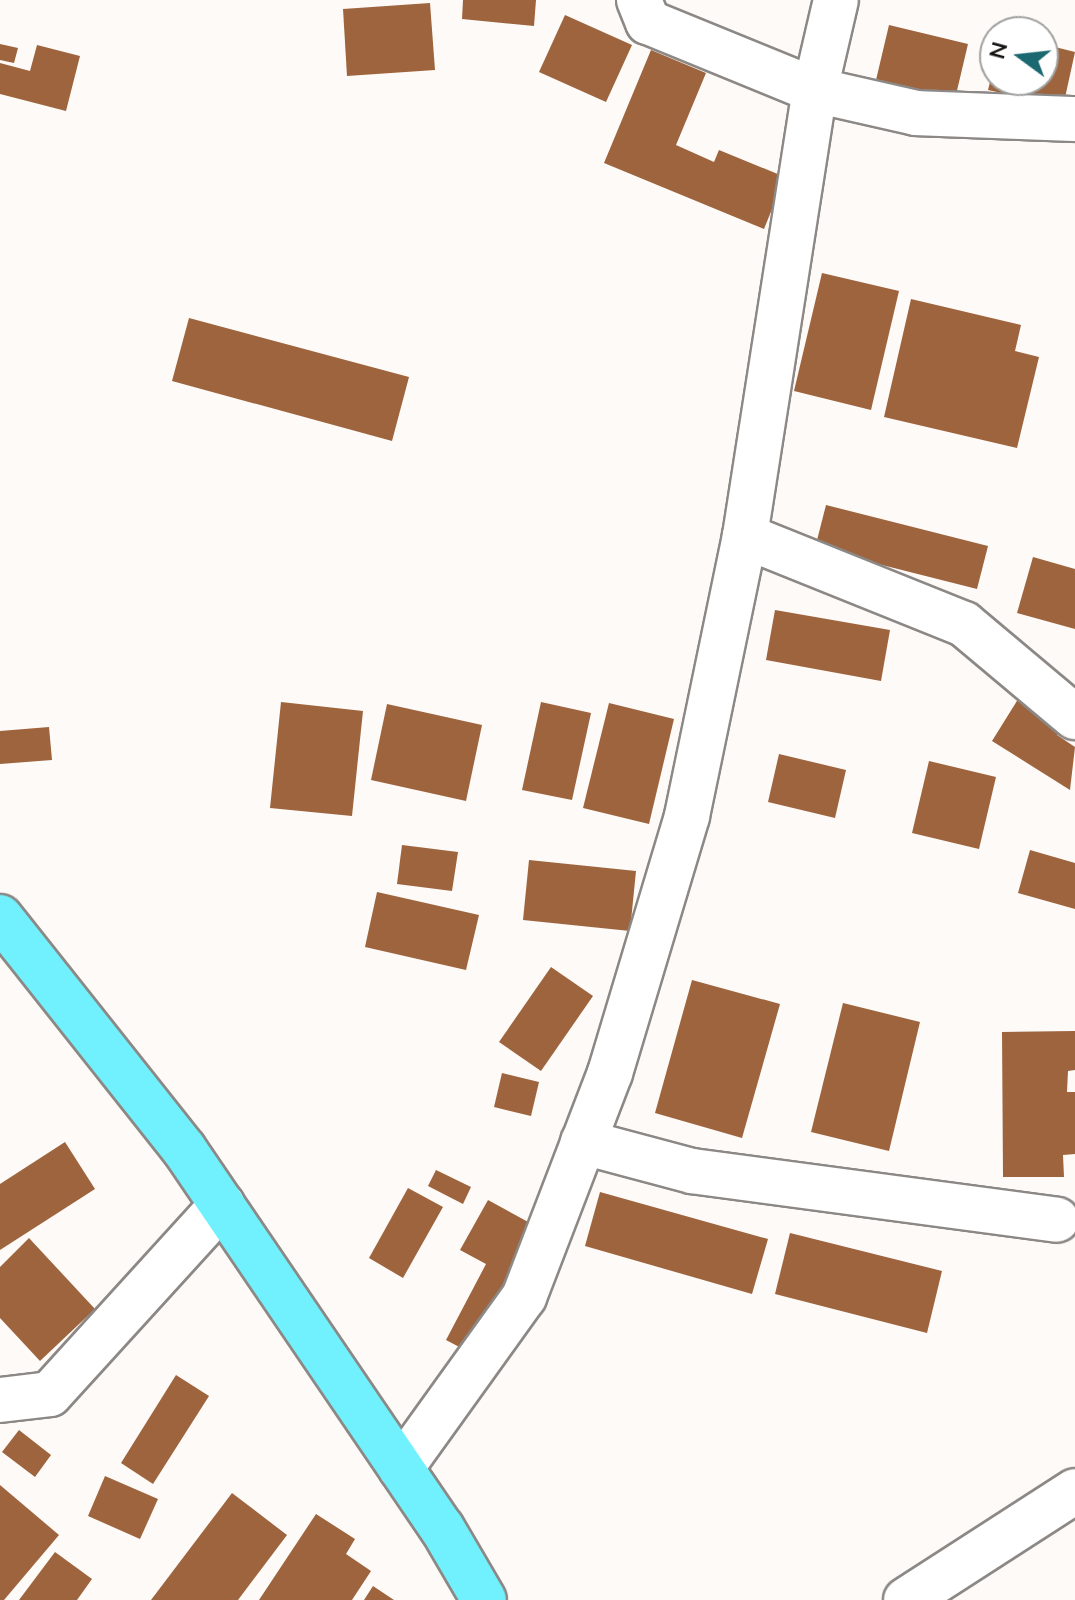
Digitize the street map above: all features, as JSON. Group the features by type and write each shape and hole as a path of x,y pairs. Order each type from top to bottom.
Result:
{"main road":[{"path":"0,919 222,1205 401,1468 484,1600"}],"street":[{"path":"639,0 648,22 815,90 916,113 1075,119"},
{"path":"401,1468 524,1297 583,1142 687,816 745,536 815,90 836,0"},
{"path":"745,536 964,624 1075,717"},
{"path":"583,1142 692,1171 1057,1220"},
{"path":"0,1400 50,1394 222,1205"},
{"path":"906,1600 1075,1491"}],"building":[{"path":"463,0 536,0 534,26 462,19"},
{"path":"430,3 435,70 347,76 343,9"},
{"path":"565,15 632,45 606,102 539,72"},
{"path":"889,25 968,44 955,99 876,80"},
{"path":"0,44 18,48 14,63 0,60"},
{"path":"37,45 80,56 66,111 0,94 0,63 30,71"},
{"path":"1059,48 1075,52 1063,107 1014,96 1059,96"},
{"path":"651,50 706,73 676,145 714,162 719,150 785,177 764,229 604,163"},
{"path":"822,273 899,291 871,410 794,391"},
{"path":"911,299 1021,325 1015,351 1039,357 1017,448 884,417"},
{"path":"189,318 409,377 392,441 172,381"},
{"path":"826,505 988,546 977,589 815,548"},
{"path":"1033,557 1075,569 1075,629 1017,613"},
{"path":"775,610 890,630 881,681 766,660"},
{"path":"1020,696 1064,724 1057,735 1075,747 1070,790 992,741"},
{"path":"281,702 363,711 352,816 270,808"},
{"path":"541,702 591,713 572,800 522,790"},
{"path":"609,703 674,719 649,824 583,808"},
{"path":"387,704 482,725 466,801 371,780"},
{"path":"49,727 52,760 0,764 0,731"},
{"path":"779,754 846,770 835,818 768,802"},
{"path":"929,761 996,777 979,849 912,833"},
{"path":"402,845 458,852 452,891 397,884"},
{"path":"1030,850 1075,863 1075,909 1018,893"},
{"path":"529,860 636,871 630,931 523,920"},
{"path":"377,892 479,915 466,970 365,947"},
{"path":"551,967 593,996 541,1071 499,1042"},
{"path":"692,980 780,1004 742,1138 655,1113"},
{"path":"843,1003 920,1022 889,1151 811,1132"},
{"path":"1075,1031 1075,1070 1068,1071 1067,1092 1075,1092 1075,1154 1063,1155 1064,1177 1003,1177 1002,1032"},
{"path":"502,1073 539,1082 531,1116 494,1107"},
{"path":"65,1142 95,1189 0,1250 0,1184"},
{"path":"436,1170 471,1187 463,1204 428,1186"},
{"path":"408,1188 443,1207 403,1278 369,1258"},
{"path":"600,1192 768,1239 752,1294 585,1246"},
{"path":"488,1200 552,1235 484,1360 446,1340 486,1264 460,1250"},
{"path":"790,1233 942,1271 927,1333 775,1294"},
{"path":"29,1238 95,1309 40,1361 0,1318 0,1267"},
{"path":"176,1375 209,1396 153,1484 121,1463"},
{"path":"19,1430 51,1455 35,1477 2,1452"},
{"path":"105,1476 158,1499 140,1539 88,1516"},
{"path":"0,1485 59,1535 4,1600 0,1600"},
{"path":"232,1493 287,1535 238,1600 151,1600"},
{"path":"316,1514 355,1539 346,1554 371,1571 352,1600 259,1600"},
{"path":"55,1552 92,1579 77,1600 19,1600"},
{"path":"373,1586 394,1600 364,1600"}]}
